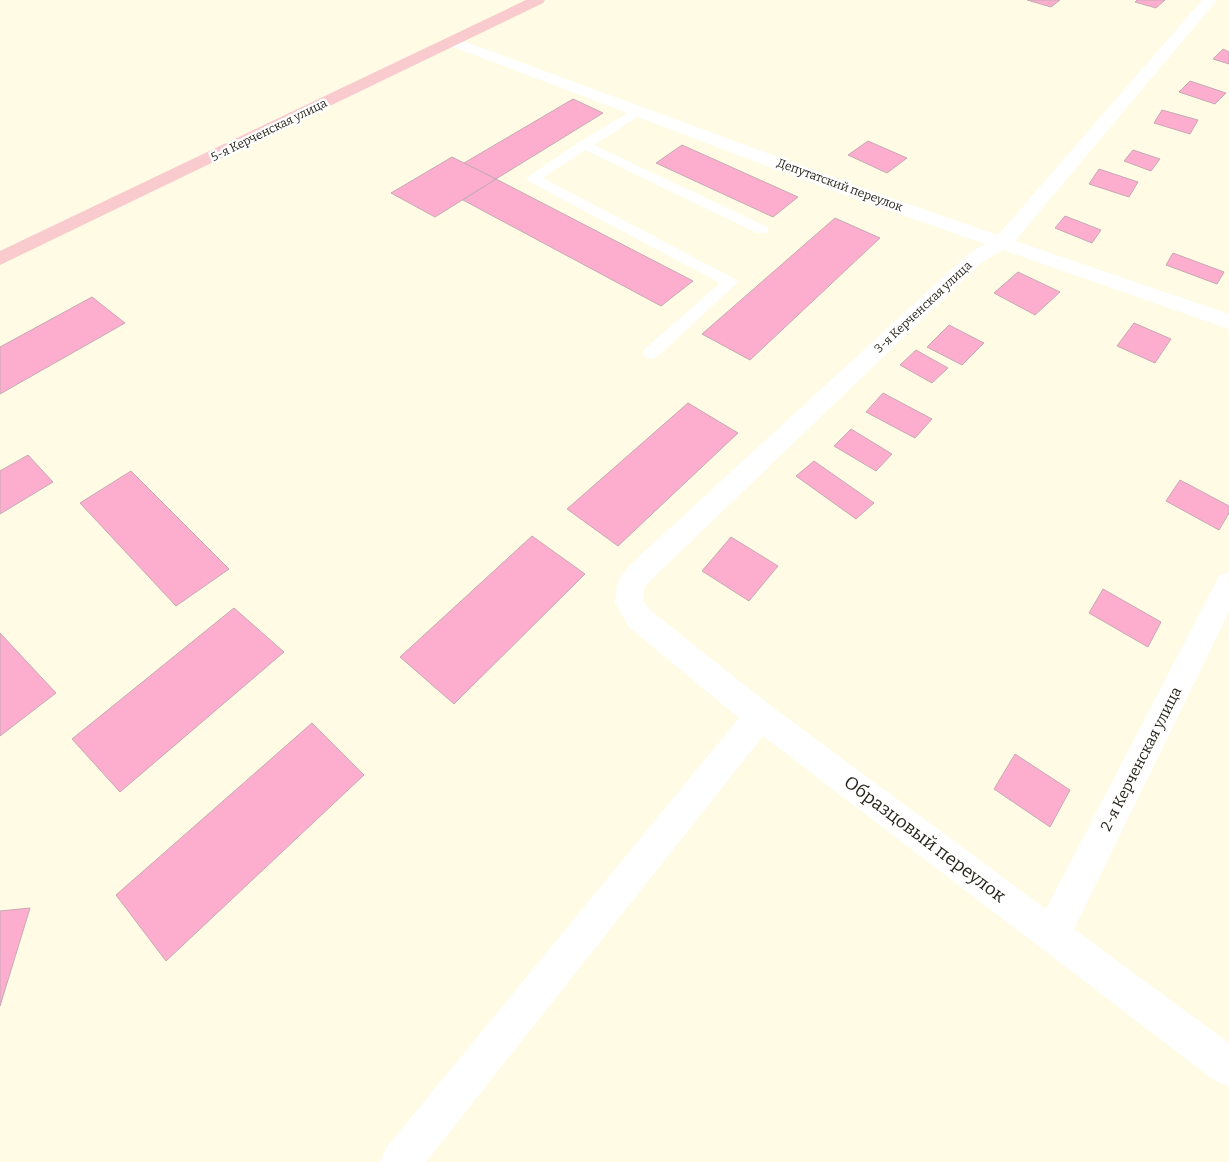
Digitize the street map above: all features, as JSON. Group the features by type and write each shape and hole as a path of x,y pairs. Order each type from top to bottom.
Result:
{"main road":[{"name":"5-я Керченская улица","path":"0,259 538,0"}],"street":[{"name":"3-я Керченская улица","path":"628,603 631,584 643,570 974,260 1003,242 1210,0"},
{"name":"Депутатский переулок","path":"453,42 838,186 1229,322"},
{"name":"2-я Керченская улица","path":"1052,934 1229,584"},
{"name":"Образцовый переулок","path":"628,603 640,619 760,716 1229,1067"},
{"path":"400,1162 760,716"}],"lane":[{"path":"638,111 533,178 730,282 651,353"},
{"path":"584,145 762,230"}],"building":[{"path":"1027,0 1060,0 1051,7"},
{"path":"1137,0 1165,0 1156,8 1135,2"},
{"path":"1223,49 1229,52 1229,64 1213,59"},
{"path":"1190,81 1226,93 1215,104 1179,92"},
{"path":"573,99 603,113 496,179 464,163"},
{"path":"1162,110 1198,120 1190,134 1154,123"},
{"path":"868,141 907,158 887,173 848,155"},
{"path":"682,145 798,197 773,217 656,163"},
{"path":"1133,150 1160,159 1151,171 1124,161"},
{"path":"452,157 496,179 435,217 391,193"},
{"path":"1099,169 1138,182 1129,197 1089,184"},
{"path":"496,179 693,281 661,306 463,200"},
{"path":"1065,216 1101,230 1092,243 1055,228"},
{"path":"835,218 880,238 750,360 702,334"},
{"path":"1173,253 1224,272 1217,284 1166,265"},
{"path":"1018,272 1060,292 1035,315 994,293"},
{"path":"92,297 125,323 0,394 0,347"},
{"path":"1134,323 1171,339 1155,363 1117,346"},
{"path":"949,325 984,343 962,365 927,347"},
{"path":"916,350 948,368 932,383 900,365"},
{"path":"883,393 932,419 915,438 866,412"},
{"path":"688,403 738,433 618,546 567,509"},
{"path":"851,429 892,454 876,471 834,446"},
{"path":"28,455 53,482 0,514 0,471"},
{"path":"814,461 874,503 856,519 796,476"},
{"path":"131,471 229,569 176,606 80,503"},
{"path":"1180,480 1229,506 1229,513 1219,530 1166,501"},
{"path":"532,536 585,574 454,704 400,657"},
{"path":"731,537 778,566 749,601 702,571"},
{"path":"1103,589 1161,622 1148,647 1089,613"},
{"path":"234,608 284,652 120,792 72,739"},
{"path":"0,633 56,693 0,736"},
{"path":"312,723 364,775 166,961 116,895"},
{"path":"1015,754 1070,790 1050,827 994,789"},
{"path":"30,908 0,1006 0,911"}]}
